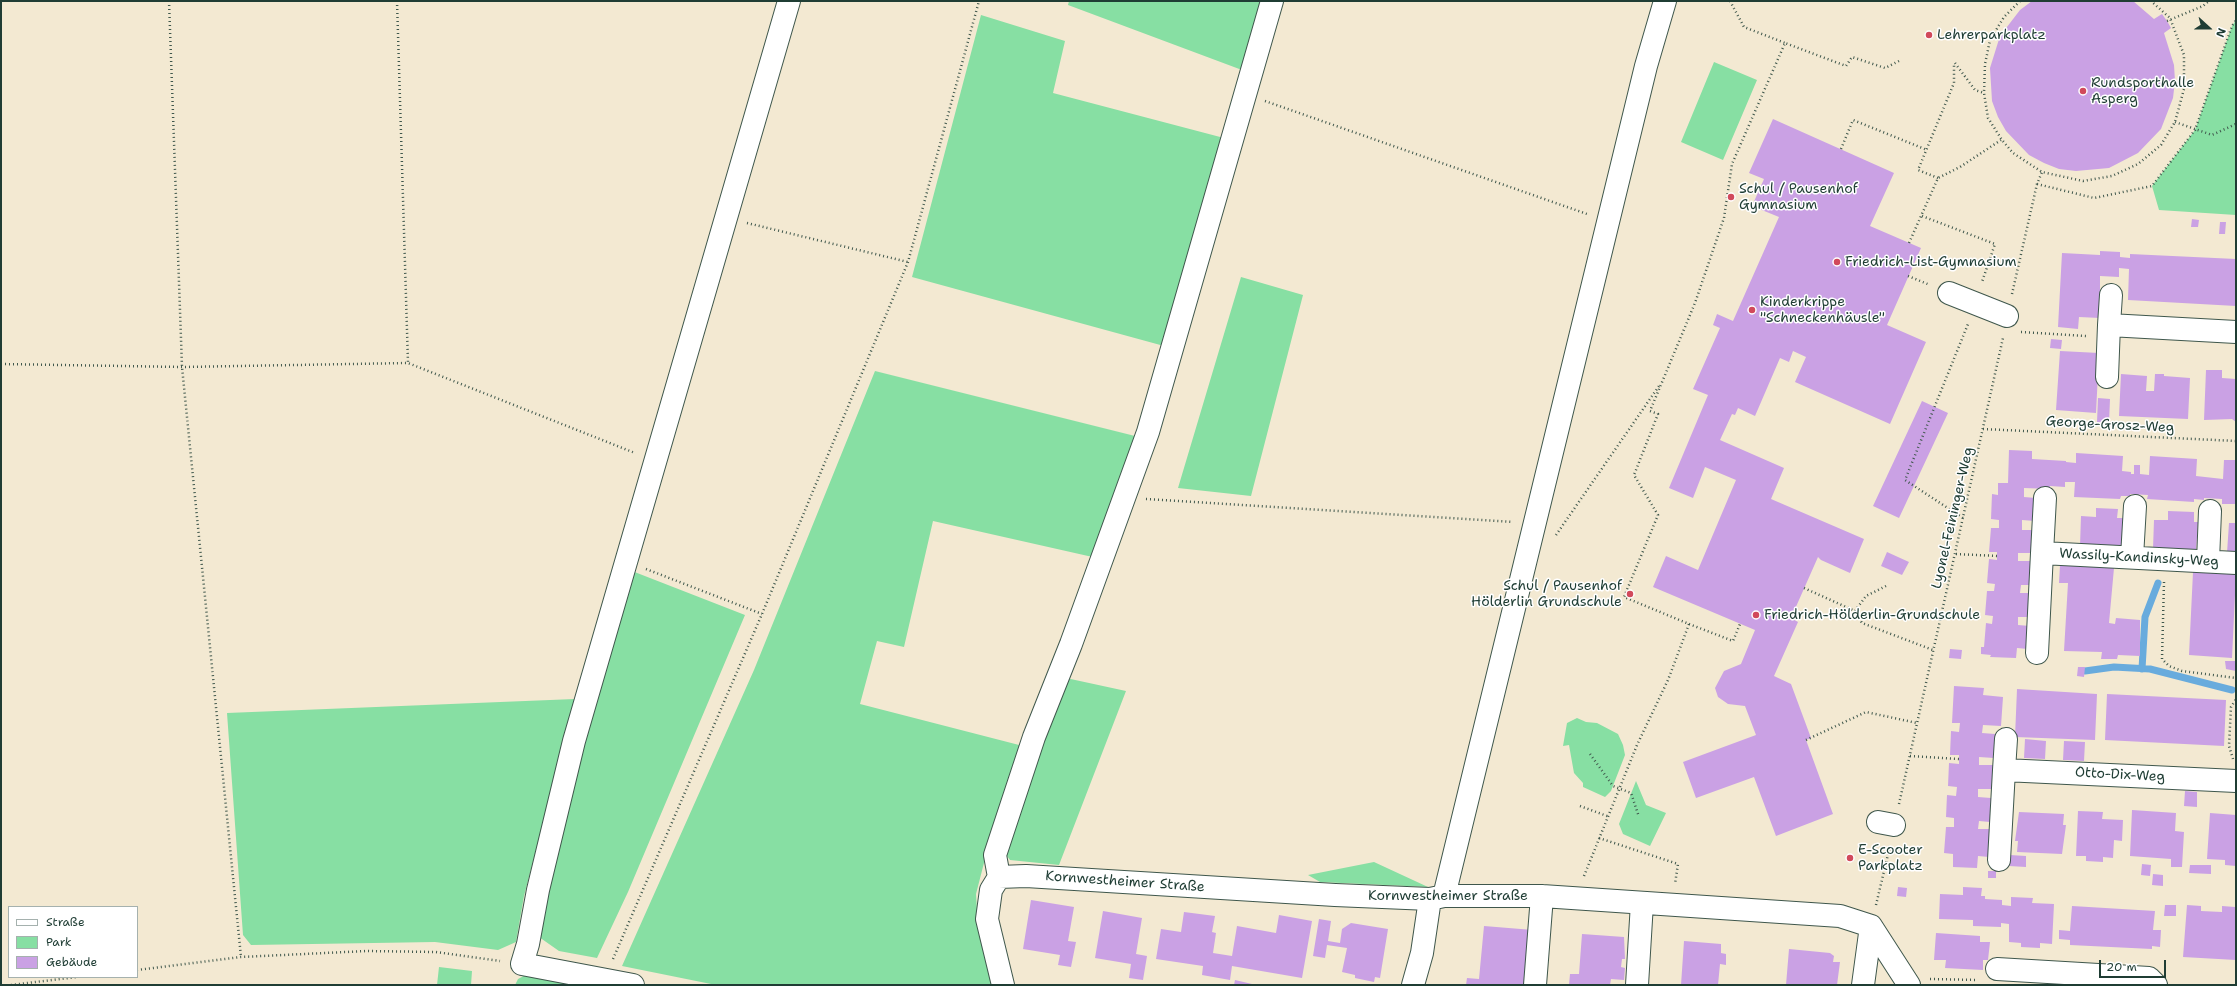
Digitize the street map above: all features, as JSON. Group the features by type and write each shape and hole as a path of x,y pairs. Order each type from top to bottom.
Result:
{"street":[{"path":"633,985 522,964 528,944 538,890 574,742 789,1"},
{"path":"1003,985 987,919 991,890 999,877 995,855 1034,737 1071,644 1148,432 1272,1"},
{"path":"1413,985 1535,523 1608,221 1650,54 1665,1"},
{"path":"1949,293 2006,323"},
{"path":"2107,377 2111,295"},
{"path":"2109,331 2236,332"},
{"name":"Wassily-Kandinsky-Weg","path":"2036,653 2045,498"},
{"path":"2132,557 2135,506"},
{"path":"2208,561 2210,511"},
{"name":"Wassily-Kandinsky-Weg","path":"2042,553 2236,563"},
{"path":"1999,860 2006,739"},
{"name":"Otto-Dix-Weg","path":"2004,770 2236,781"},
{"name":"Kornwestheimer Straße","path":"999,877 1026,876 1335,896 1542,896 1840,916 1871,926"},
{"path":"1535,985 1542,896"},
{"path":"1637,985 1642,903"},
{"path":"1871,926 1917,983"},
{"path":"1863,985 1871,926"},
{"path":"1997,969 2149,978 2156,985"}],"path":[{"path":"169,1 182,367 241,957"},
{"path":"397,1 408,362"},
{"path":"604,979 762,614 908,262 979,1"},
{"path":"1730,1 1744,27 1846,66 1852,58 1885,68 1899,61"},
{"path":"2020,1 2004,17 1990,40 1985,64 1984,93 1988,118 2002,140 2013,153 2042,172 2083,181 2112,176 2138,164 2161,145 2175,122 2184,89 2184,55 2170,18 2151,1"},
{"path":"2167,21 2170,18 2203,6 2209,1"},
{"path":"2037,184 2094,198 2152,186 2195,130 2232,26 2236,20"},
{"path":"1740,624 1733,641 1624,597 1658,515 1634,474 1658,414 1650,411 1695,303 1724,218 1732,164 1785,43"},
{"path":"1938,178 1918,170 1954,83 1955,63 1975,90 1984,93"},
{"path":"1246,94 1608,221"},
{"path":"1841,149 1853,120 1927,150"},
{"path":"2175,122 2212,135 2236,124"},
{"path":"1909,243 1938,178 1960,167 2002,140"},
{"name":"Lyonel-Feininger-Weg","path":"1871,926 1886,823 1910,756 2037,184 2042,172"},
{"path":"1922,216 1975,237"},
{"path":"725,218 908,262"},
{"path":"2006,323 2109,331"},
{"path":"1960,343 1905,480 1963,518"},
{"path":"1,364 182,367 408,362 655,461"},
{"path":"1556,536 1663,381"},
{"name":"George-Grosz-Weg","path":"1983,429 2236,441"},
{"path":"1124,498 1535,523"},
{"path":"1956,554 1997,556"},
{"path":"2165,559 2162,658 2169,666 2182,671 2236,678"},
{"path":"627,562 762,614"},
{"path":"1855,611 1866,596 1886,586"},
{"path":"1804,588 1855,611 1862,623 1933,650"},
{"path":"1576,898 1607,816 1637,746 1668,680 1689,624"},
{"path":"2236,699 2231,707 2229,746 2236,765"},
{"path":"1806,740 1866,712 1917,723"},
{"path":"1590,754 1613,786 1631,793 1639,817"},
{"path":"1910,756 1959,759"},
{"path":"1580,806 1607,816"},
{"path":"1598,838 1678,864 1672,905"},
{"path":"138,970 241,957 367,950 428,952 522,964"},
{"path":"1917,983 1930,979 1984,980 1997,969"},
{"path":"11,985 69,978"}],"green space":[{"path":"1069,1 1263,1 1242,70 1068,5"},
{"path":"981,15 1065,41 1053,93 1224,138 1164,346 912,277"},
{"path":"2236,20 2236,215 2159,210 2152,186 2195,130 2232,26"},
{"path":"1714,62 1757,80 1723,160 1681,142"},
{"path":"1241,277 1303,295 1251,496 1178,488"},
{"path":"875,371 1135,436 1097,558 933,521 904,647 877,641 860,704 1023,746 985,859 976,894 978,927 995,985 716,985 622,966 754,670"},
{"path":"632,571 745,615 628,892 597,958 559,951 539,937 539,908"},
{"path":"1066,678 1126,691 1059,865 1010,860 1004,852"},
{"path":"575,699 524,896 516,942 498,950 435,942 251,945 243,935 227,713"},
{"path":"1577,718 1586,722 1597,723 1618,734 1623,745 1625,755 1611,791 1605,797 1583,787 1583,783 1574,773 1569,745 1563,746 1567,723"},
{"path":"1636,781 1646,805 1666,813 1650,846 1623,834 1619,824"},
{"path":"1374,862 1428,887 1320,882 1308,875"},
{"path":"439,967 472,971 471,985 437,985"},
{"path":"531,972 590,985 515,985 518,979"}],"building":[{"name":"Rundsporthalle Asperg","path":"2032,1 2133,1 2154,19 2162,14 2167,21 2171,28 2164,33 2174,65 2175,81 2173,98 2161,129 2138,153 2109,168 2076,171 2059,169 2029,155 2006,131 1998,117 1992,101 1990,68 2000,36 2020,10"},
{"path":"1773,119 1894,173 1870,226 1921,248 1887,325 1926,342 1890,424 1795,382 1806,357 1793,351 1789,362 1780,358 1755,416 1738,408 1735,415 1732,414 1720,440 1784,468 1771,499 1864,539 1850,573 1821,560 1818,557 1791,618 1798,622 1774,676 1791,684 1811,738 1806,740 1833,814 1776,836 1754,777 1696,798 1683,762 1756,735 1745,706 1728,704 1718,697 1715,688 1724,671 1741,664 1755,630 1653,587 1666,556 1698,570 1736,480 1705,467 1693,498 1669,488 1708,395 1693,389 1720,328 1713,325 1717,314 1733,321 1779,217 1752,206 1764,179 1749,173"},
{"path":"2192,219 2199,220 2198,227 2191,227"},
{"path":"2220,222 2226,222 2225,234 2219,234"},
{"path":"2100,251 2120,252 2120,257 2130,258 2130,254 2236,259 2236,306 2128,300 2129,269 2119,268 2119,277 2100,276 2100,318 2079,317 2078,329 2058,327 2062,253 2100,255"},
{"path":"2051,339 2062,340 2061,349 2050,348"},
{"path":"2060,351 2099,353 2096,413 2056,410"},
{"path":"2206,370 2222,370 2222,378 2236,379 2236,422 2232,419 2204,420"},
{"path":"2121,374 2147,376 2146,391 2154,391 2155,374 2190,378 2188,419 2119,416"},
{"path":"2098,398 2110,399 2109,423 2097,422"},
{"path":"1922,401 1948,413 1899,518 1873,506"},
{"path":"2009,450 2032,451 2032,459 2076,463 2076,453 2123,456 2122,471 2131,472 2131,474 2134,474 2134,465 2140,465 2140,474 2149,475 2150,456 2197,459 2196,476 2223,479 2224,460 2236,460 2236,504 2222,504 2222,499 2194,499 2194,502 2147,499 2148,495 2130,494 2130,496 2121,496 2120,499 2074,497 2075,482 2065,482 2065,487 2050,486 2050,489 2024,488 2024,497 2036,498 2035,521 2022,520 2022,530 2034,530 2033,553 2018,553 2018,561 2033,561 2032,585 2021,585 2020,593 2031,593 2030,617 2018,617 2018,625 2030,626 2028,649 2017,648 2016,658 1990,657 1991,655 1981,654 1981,647 1984,647 1986,623 1992,624 1993,616 1985,615 1987,591 1994,591 1995,584 1987,583 1989,559 1997,560 1997,552 1989,552 1991,528 1999,528 1999,520 1991,519 1992,494 1998,495 1998,483 2008,483"},
{"path":"2096,508 2118,509 2117,518 2125,518 2124,549 2080,546 2081,516 2096,517"},
{"path":"2168,511 2194,512 2194,522 2198,522 2196,551 2153,549 2154,520 2168,520"},
{"path":"2229,523 2236,523 2236,553 2227,553"},
{"path":"1887,552 1909,562 1902,575 1881,566"},
{"path":"2069,563 2106,565 2106,568 2114,568 2109,623 2115,624 2116,618 2140,620 2140,656 2118,655 2117,659 2101,659 2102,652 2064,651 2068,583 2059,583 2060,565 2068,566"},
{"path":"2193,572 2236,574 2232,658 2189,655"},
{"path":"1950,649 1962,650 1961,659 1949,658"},
{"path":"2225,661 2236,661 2236,671 2226,669"},
{"path":"2078,667 2085,667 2084,677 2077,676"},
{"path":"1954,686 1984,688 1983,695 2003,697 2001,726 1983,725 1982,733 1995,734 1994,758 1979,757 1979,765 1993,765 1992,789 1978,789 1978,797 1991,798 1990,822 1979,821 1978,829 1990,829 1989,857 1978,856 1977,868 1953,867 1953,854 1944,853 1946,827 1954,827 1954,818 1946,817 1947,795 1956,796 1957,787 1948,786 1949,763 1959,764 1959,755 1950,755 1951,731 1959,732 1960,723 1952,723"},
{"path":"2017,689 2097,694 2095,740 2015,737"},
{"path":"2107,694 2226,700 2224,746 2105,740"},
{"path":"2025,739 2046,741 2045,759 2024,758"},
{"path":"2064,741 2085,742 2084,761 2063,760"},
{"path":"2185,791 2197,792 2197,807 2184,806"},
{"path":"2132,810 2176,813 2175,831 2184,832 2182,867 2171,867 2171,859 2130,856"},
{"path":"2078,811 2103,812 2102,819 2123,820 2122,841 2114,840 2113,858 2103,857 2103,862 2086,861 2086,856 2076,856"},
{"path":"2019,812 2064,814 2063,825 2066,825 2062,854 2017,852 2018,841 2015,841"},
{"path":"2210,813 2236,815 2236,866 2225,865 2225,860 2207,859"},
{"path":"2010,855 2026,856 2026,867 2009,866"},
{"path":"2142,864 2151,865 2150,876 2141,875"},
{"path":"2190,865 2211,865 2211,874 2189,873"},
{"path":"1988,871 1996,871 1996,878 1988,878"},
{"path":"2153,874 2163,875 2163,886 2152,885"},
{"path":"1898,887 1907,888 1906,897 1897,896"},
{"path":"1963,887 1982,888 1981,896 1985,896 1985,899 2002,900 2002,905 2011,906 2011,897 2033,898 2032,903 2054,904 2052,944 2040,943 2040,948 2021,947 2021,943 2009,942 2009,924 2001,923 2001,927 1973,926 1973,920 1939,919 1940,894 1963,895"},
{"path":"1031,900 1074,907 1068,941 1076,942 1071,967 1058,965 1060,955 1023,949"},
{"path":"2165,905 2176,905 2176,916 2164,916"},
{"path":"2187,905 2201,906 2201,911 2222,912 2222,906 2235,907 2236,960 2183,957"},
{"path":"2072,906 2155,911 2153,930 2161,930 2160,947 2152,946 2152,949 2070,945 2070,940 2059,939 2059,930 2070,931"},
{"path":"1103,911 1142,918 1136,954 1147,956 1143,980 1129,978 1131,964 1095,958"},
{"path":"1184,912 1215,916 1212,932 1216,933 1213,953 1232,956 1237,926 1276,933 1279,915 1312,921 1302,978 1232,966 1230,980 1202,975 1203,966 1156,959 1161,929 1181,932"},
{"path":"1319,919 1331,921 1328,941 1340,943 1342,929 1351,923 1388,929 1380,978 1375,977 1374,982 1355,978 1355,975 1342,972 1347,948 1327,945 1325,958 1313,956"},
{"path":"1484,926 1533,930 1527,985 1466,985 1467,978 1479,979"},
{"path":"1936,933 1980,936 1980,942 1990,942 1988,960 1983,960 1983,970 1945,968 1946,960 1934,960"},
{"path":"1582,934 1624,937 1625,959 1622,959 1621,967 1625,968 1624,980 1611,979 1610,985 1569,985 1570,974 1579,974"},
{"path":"1684,941 1721,944 1721,953 1726,954 1726,965 1720,964 1718,985 1681,985"},
{"path":"1789,949 1830,953 1834,956 1833,962 1840,962 1837,985 1786,985"},
{"path":"1235,980 1252,984 1234,985"}],"waterway":[{"path":"2142,669 2145,617 2158,583"},
{"path":"2085,671 2114,667 2150,669 2232,690"}],"place":[{"name":"Lehrerparkplatz","path":"1929,35"},
{"name":"Rundsporthalle Asperg","path":"2083,91"},
{"name":"Schul / Pausenhof Gymnasium","path":"1731,197"},
{"name":"Friedrich-List-Gymnasium","path":"1837,262"},
{"name":"Kinderkrippe \"Schneckenhäusle\"","path":"1752,310"},
{"name":"Schul / Pausenhof Hölderlin Grundschule","path":"1630,594"},
{"name":"Friedrich-Hölderlin-Grundschule","path":"1756,615"},
{"name":"E-Scooter Parkplatz","path":"1850,858"}]}
